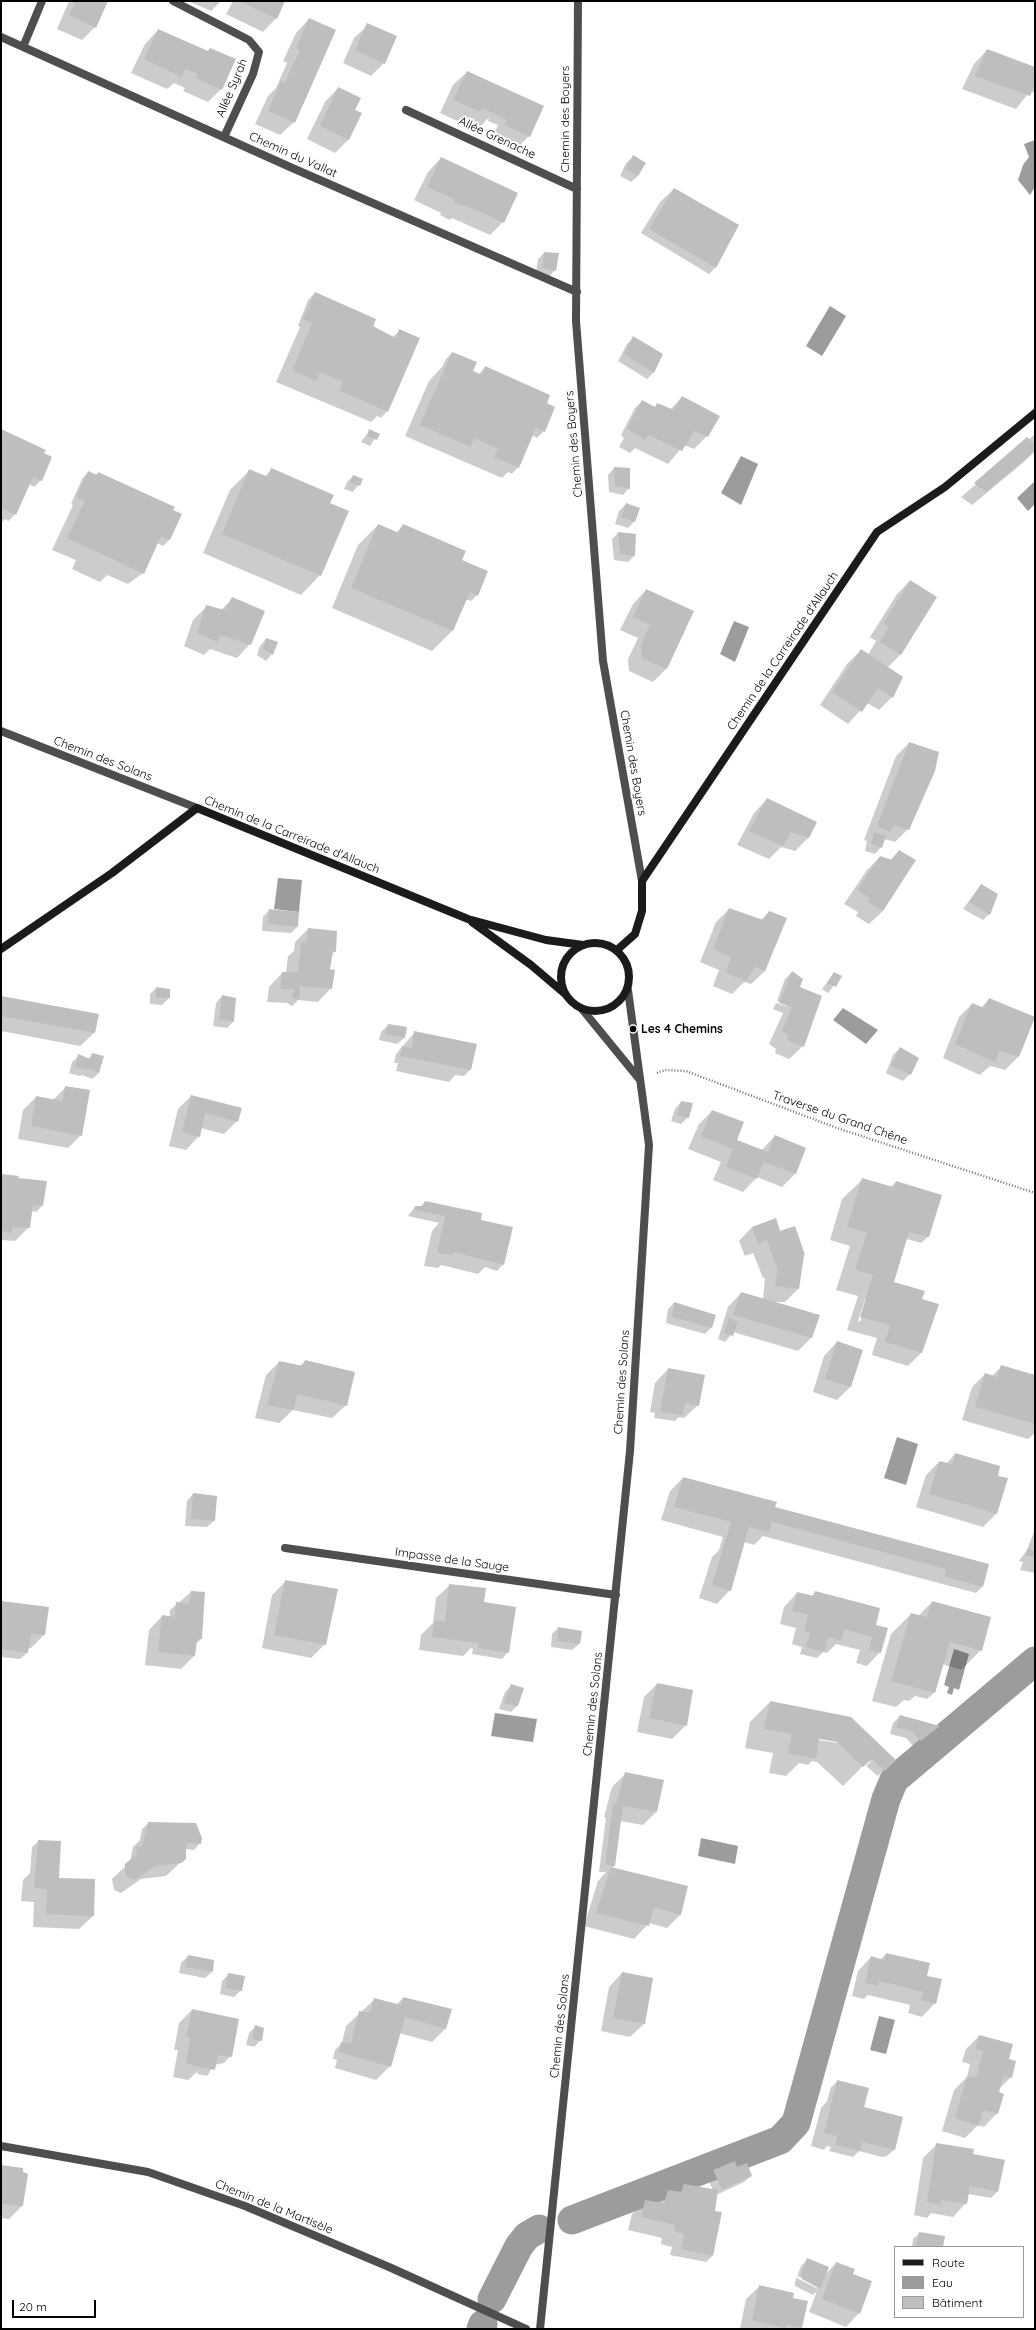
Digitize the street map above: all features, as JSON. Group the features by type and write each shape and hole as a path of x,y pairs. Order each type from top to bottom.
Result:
{"street":[{"path":"22,47 42,1"},
{"name":"Allée Syrah","path":"173,1 249,40 259,52 253,74 224,137"},
{"name":"Chemin des Boyers","path":"578,1 576,321 603,661 642,881"},
{"name":"Chemin du Vallat","path":"1,37 576,292"},
{"name":"Allée Grenache","path":"406,110 577,189"},
{"name":"Chemin de la Carreirade d'Allauch","path":"642,881 877,532 945,487 1035,413"},
{"name":"Chemin des Solans","path":"1,731 197,808"},
{"name":"Chemin de la Carreirade d'Allauch","path":"1,949 112,873 197,808 468,919 546,940 583,945"},
{"path":"617,950 635,934 642,911 642,881"},
{"name":"Chemin de la Carreirade d'Allauch","path":"468,919 531,965 565,995"},
{"path":"582,1009 604,1011 622,999 628,990 630,979 629,968 624,958 617,950 606,944 595,942 583,945 572,951 565,960 561,971 561,984 565,995 573,1004 582,1009 640,1080"},
{"name":"Chemin des Solans","path":"540,2329 630,1451 649,1145 628,990"},
{"name":"Impasse de la Sauge","path":"285,1548 616,1595"},
{"name":"Chemin de la Martisèle","path":"1,2146 148,2172 245,2206 389,2267 526,2329"}],"path":[{"name":"Traverse du Grand Chêne","path":"640,1080 665,1070 686,1071 837,1128 1035,1193"}],"water":[{"path":"1035,140 1035,187 1030,195 1018,180 1023,165 1029,157 1024,144"},
{"path":"830,306 846,316 822,356 806,346"},
{"path":"741,456 758,464 741,505 721,493"},
{"path":"1035,481 1035,504 1028,511 1017,498"},
{"path":"734,621 749,627 735,662 720,654"},
{"path":"278,878 302,880 299,912 274,909"},
{"path":"843,1008 878,1030 866,1044 833,1020"},
{"path":"897,1437 918,1444 906,1485 884,1478"},
{"path":"954,1649 969,1654 959,1690 954,1688 952,1695 947,1693 949,1687 944,1685"},
{"path":"495,1713 537,1719 533,1742 491,1736"},
{"path":"701,1838 738,1846 735,1864 698,1856"},
{"path":"879,2016 895,2020 886,2054 870,2050"}],"building":[{"path":"76,1 108,1 96,28 69,15"},
{"path":"239,1 285,1 277,19"},
{"path":"309,18 336,30 295,123 268,111 281,81 285,83 300,50 296,48"},
{"path":"367,23 397,36 385,64 355,50"},
{"path":"158,29 208,51 210,48 236,59 222,90 196,78 198,74 185,69 182,77 144,59"},
{"path":"987,49 1035,67 1035,84 1030,96 975,76"},
{"path":"467,71 544,106 530,137 504,125 507,120 482,108 480,112 453,100"},
{"path":"338,87 361,98 355,110 362,113 349,140 320,126"},
{"path":"633,155 646,163 638,176 626,169"},
{"path":"441,157 518,193 504,223 466,205 464,207 453,202 454,199 427,187"},
{"path":"674,188 739,225 716,268 649,229"},
{"path":"544,252 559,253 556,271 542,268"},
{"path":"315,292 376,319 373,327 396,338 399,329 420,338 388,412 340,391 343,382 320,372 316,381 292,370 312,323 303,319"},
{"path":"633,336 663,354 654,373 624,354"},
{"path":"452,352 477,362 473,371 482,375 485,366 550,395 547,403 555,407 545,432 536,428 519,468 494,457 498,449 474,438 471,447 420,425"},
{"path":"682,396 720,416 708,437 694,431 682,451 649,435 645,440 627,429 642,400 655,407 657,403 674,410"},
{"path":"1,429 46,450 44,453 52,457 42,481 33,477 16,515 1,508"},
{"path":"369,429 380,434 377,440 367,436"},
{"path":"1027,437 1035,445 1035,451 986,492 974,483"},
{"path":"614,467 630,468 630,489 615,486"},
{"path":"271,468 334,495 330,503 349,511 321,576 222,534 249,469 268,477"},
{"path":"88,471 97,475 98,472 175,507 173,510 182,514 170,540 161,536 144,574 67,538 85,501 76,497"},
{"path":"353,475 363,479 360,486 350,483"},
{"path":"626,503 640,508 635,522 621,517"},
{"path":"378,524 399,533 403,524 466,551 462,560 488,571 478,596 470,592 453,631 351,588"},
{"path":"618,532 636,534 635,556 620,554"},
{"path":"910,580 937,597 901,655 880,642 889,627 883,624"},
{"path":"646,589 694,611 667,669 642,658 641,645 650,625 633,617"},
{"path":"232,597 265,611 251,645 221,635 218,642 197,633 206,605 225,610"},
{"path":"266,638 278,642 273,655 263,649"},
{"path":"861,649 903,677 893,698 878,688 862,712 832,692"},
{"path":"909,742 939,752 935,771 909,830 894,825 890,832 877,826"},
{"path":"767,798 817,822 809,838 791,832 783,846 749,831"},
{"path":"874,832 886,836 882,848 871,844"},
{"path":"899,850 916,860 883,911 868,902 870,899 857,890 880,856 892,860"},
{"path":"981,884 998,894 990,915 969,902"},
{"path":"729,908 763,920 769,911 787,918 765,971 755,967 746,981 726,973 731,957 713,949"},
{"path":"269,909 299,912 298,927 268,924"},
{"path":"308,928 337,931 336,952 333,951 330,969 335,970 332,989 300,986 299,1000 292,998 294,989 280,989 282,972 298,972 301,942 306,942"},
{"path":"792,971 803,979 800,987 822,996 804,1047 787,1040 789,1036 782,1031 792,1007 779,1003"},
{"path":"834,972 842,976 836,987 827,983"},
{"path":"156,987 170,989 170,998 156,998"},
{"path":"222,995 236,998 234,1022 219,1019"},
{"path":"1,996 99,1014 95,1033 1,1016"},
{"path":"989,998 1035,1017 1019,1057 999,1051 995,1062 955,1044 972,1003 984,1008"},
{"path":"388,1024 407,1027 405,1038 385,1034"},
{"path":"414,1031 477,1044 471,1070 400,1056 402,1046 412,1048"},
{"path":"900,1047 919,1058 911,1075 891,1066"},
{"path":"92,1053 104,1056 99,1073 88,1068 88,1070 75,1067 78,1054 90,1059"},
{"path":"65,1086 90,1090 82,1136 31,1126 36,1096 62,1101"},
{"path":"191,1095 242,1108 238,1122 205,1113 200,1137 182,1132"},
{"path":"681,1101 693,1103 689,1118 677,1115"},
{"path":"712,1110 744,1122 737,1140 768,1152 775,1135 806,1148 796,1174 764,1162 757,1179 726,1167 733,1149 701,1136"},
{"path":"1,1174 19,1176 18,1178 47,1181 43,1206 33,1205 30,1228 12,1227 12,1233 1,1231"},
{"path":"862,1178 893,1187 896,1181 942,1195 929,1237 909,1232 894,1282 925,1291 922,1299 939,1304 922,1353 885,1342 890,1325 860,1317 873,1275 855,1270 867,1233 847,1227"},
{"path":"425,1201 482,1213 481,1220 513,1227 504,1265 454,1252 452,1255 437,1253 445,1216 414,1210 415,1206 423,1206"},
{"path":"776,1218 780,1231 795,1226 805,1255 799,1289 775,1286 778,1265 776,1266 767,1240 758,1244 752,1227"},
{"path":"741,1292 820,1315 812,1338 733,1315"},
{"path":"674,1302 716,1315 712,1328 672,1317"},
{"path":"729,1318 738,1322 733,1336 724,1333"},
{"path":"837,1341 863,1350 851,1387 825,1379"},
{"path":"305,1360 355,1372 347,1406 297,1394 294,1410 267,1405 279,1361 303,1366"},
{"path":"1001,1365 1035,1375 1035,1424 975,1407 985,1373 997,1377"},
{"path":"668,1368 705,1375 699,1406 685,1403 682,1415 660,1412"},
{"path":"955,1453 1000,1466 998,1476 1008,1478 997,1514 929,1494 939,1461 952,1464"},
{"path":"683,1477 777,1502 775,1507 989,1564 983,1587 945,1577 946,1569 772,1522 769,1532 749,1527 731,1591 712,1585 731,1522 674,1507"},
{"path":"193,1493 217,1496 215,1521 191,1519"},
{"path":"1028,1548 1035,1551 1035,1557 1025,1555"},
{"path":"285,1580 338,1589 326,1645 274,1635"},
{"path":"449,1584 486,1588 484,1602 516,1607 509,1653 478,1648 478,1643 432,1637 434,1621 445,1621"},
{"path":"191,1591 205,1592 202,1639 197,1639 195,1656 158,1652 162,1615 175,1617 176,1602 189,1604"},
{"path":"815,1591 880,1608 876,1625 888,1628 881,1653 869,1650 872,1637 844,1629 841,1641 828,1637 824,1652 806,1647 810,1632 804,1631 808,1615 792,1611 797,1592 814,1596"},
{"path":"1,1601 49,1607 45,1635 31,1634 28,1653 1,1649"},
{"path":"932,1601 991,1617 982,1651 950,1642 935,1693 891,1681 911,1613 927,1617"},
{"path":"558,1627 582,1631 580,1644 557,1641"},
{"path":"657,1683 693,1690 687,1726 649,1718"},
{"path":"511,1684 524,1688 518,1706 504,1703"},
{"path":"770,1701 851,1717 896,1760 885,1771 872,1759 863,1767 837,1742 819,1739 816,1759 788,1753 792,1734 764,1729"},
{"path":"900,1715 940,1726 921,1741 913,1732 896,1727"},
{"path":"625,1772 664,1780 657,1812 623,1806 615,1866 605,1865 613,1803 616,1804"},
{"path":"148,1822 196,1823 202,1838 201,1844 186,1843 186,1859 181,1863 155,1866 135,1880 127,1877 125,1872 125,1864 137,1854 136,1847 142,1846"},
{"path":"38,1840 61,1841 59,1878 95,1879 94,1916 46,1914 47,1889 34,1888"},
{"path":"611,1867 688,1886 681,1915 654,1907 649,1926 596,1913"},
{"path":"886,1953 930,1963 927,1976 942,1979 936,2004 921,2000 923,1992 879,1981 878,1986 865,1983 871,1956 884,1960"},
{"path":"188,1955 214,1960 213,1972 185,1967"},
{"path":"622,1972 653,1978 645,2024 613,2018"},
{"path":"228,1973 245,1976 242,1991 225,1988"},
{"path":"403,1997 452,2009 446,2029 405,2017 391,2067 339,2052 341,2042 351,2043 359,2011 370,2013 374,1998 401,2005"},
{"path":"192,2009 239,2019 232,2057 218,2055 215,2070 186,2064 190,2037 186,2037"},
{"path":"255,2025 264,2028 262,2041 252,2039"},
{"path":"979,2035 1013,2044 1009,2059 1016,2061 1012,2078 1004,2075 999,2092 1004,2094 998,2114 983,2110 979,2126 955,2118 967,2076 976,2078 983,2051 975,2049"},
{"path":"837,2080 869,2088 864,2107 903,2117 895,2150 862,2142 860,2151 835,2145 837,2136 824,2133"},
{"path":"936,2143 974,2149 973,2154 1005,2160 998,2192 970,2186 967,2204 941,2200 941,2205 927,2202"},
{"path":"735,2161 737,2167 747,2163 752,2176 722,2190 713,2170"},
{"path":"1,2165 23,2168 23,2172 28,2174 23,2206 1,2204"},
{"path":"684,2184 718,2190 715,2211 722,2212 713,2256 681,2249 684,2234 674,2231 675,2225 641,2217 645,2200 664,2203 668,2190 681,2192"},
{"path":"919,2232 945,2236 943,2246 916,2246"},
{"path":"807,2258 829,2267 820,2289 802,2279 801,2274"},
{"path":"836,2262 855,2269 853,2274 872,2281 860,2314 822,2299"},
{"path":"759,2285 794,2293 793,2298 808,2301 802,2328 787,2325 786,2328 752,2320"}],"waterway":[{"path":"572,2220 780,2140 796,2123 886,1799 894,1780 1035,1661"},
{"path":"492,2299 519,2246 527,2236 539,2229"},
{"path":"481,2329 483,2324"}],"place":[{"name":"Les 4 Chemins","path":"633,1029"}]}
